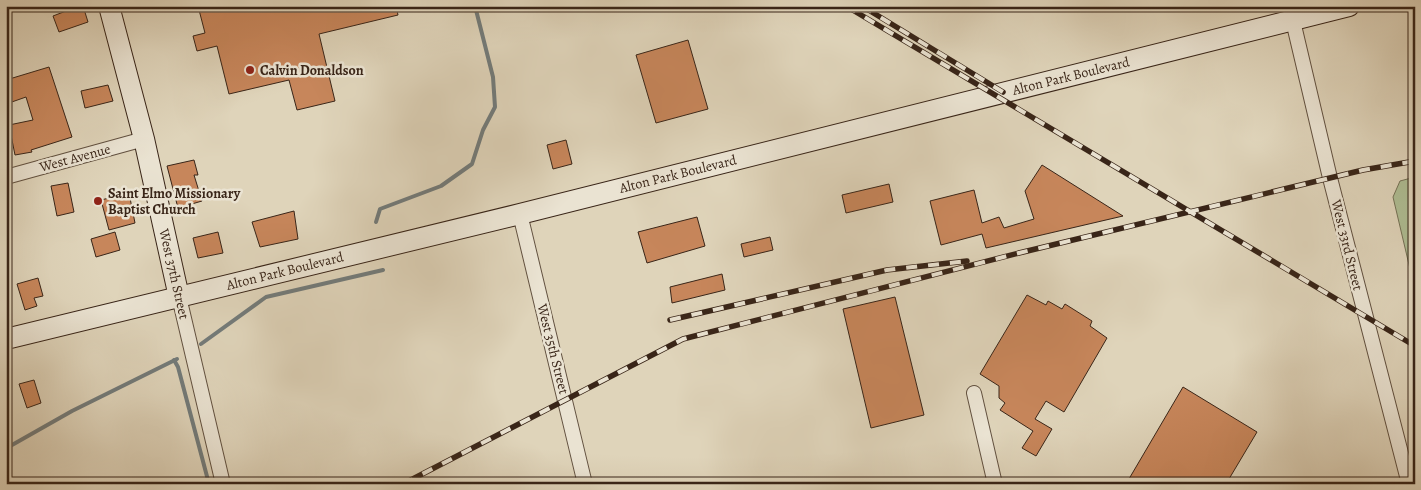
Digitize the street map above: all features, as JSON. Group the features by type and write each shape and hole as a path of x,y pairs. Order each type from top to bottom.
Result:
{"main road":[{"name":"West 37th Street","path":"109,6 144,139 179,297"},
{"name":"Alton Park Boulevard","path":"6,339 520,214 1294,15 1347,7"}],"street":[{"name":"West 33rd Street","path":"1294,15 1332,188 1409,484"},
{"name":"West Avenue","path":"6,178 144,139"},
{"name":"West 35th Street","path":"520,214 585,484"},
{"name":"West 37th Street","path":"179,297 223,484"},
{"path":"974,392 995,484"}],"green space":[{"path":"1415,177 1415,290 1393,197 1400,181"}],"building":[{"path":"83,6 88,22 59,32 53,16"},
{"name":"Calvin Donaldson","path":"198,6 396,6 398,15 319,34 335,101 297,110 289,80 229,94 217,46 197,51 193,36 205,33"},
{"path":"688,40 708,109 656,123 636,55"},
{"path":"49,67 72,137 31,150 32,152 15,155 9,125 33,120 26,97 6,104 6,80"},
{"path":"108,85 113,101 85,108 81,91"},
{"path":"566,140 572,164 553,169 547,145"},
{"path":"194,160 198,175 194,175 202,201 178,208 167,166"},
{"path":"1042,165 1123,216 986,248 982,234 941,245 930,201 974,190 982,223 999,217 1004,228 1034,219 1025,191"},
{"path":"68,183 74,212 57,216 51,186"},
{"path":"889,184 893,202 846,213 842,195"},
{"path":"129,193 135,223 109,230 101,200"},
{"path":"294,211 298,239 260,247 252,222"},
{"path":"697,217 705,246 647,263 638,232"},
{"path":"115,232 120,250 96,257 91,239"},
{"path":"218,232 223,253 198,258 193,238"},
{"path":"770,237 773,250 744,257 741,244"},
{"path":"722,274 725,290 672,303 670,287"},
{"path":"38,278 43,296 34,298 37,306 25,310 17,284"},
{"path":"1027,295 1046,305 1048,301 1062,309 1065,304 1092,321 1090,326 1107,338 1064,412 1046,401 1035,419 1052,429 1036,456 1022,448 1033,431 1000,410 1005,403 999,398 999,386 980,374"},
{"path":"895,297 924,415 871,428 843,309"},
{"path":"34,380 41,403 27,408 19,384"},
{"path":"1183,387 1257,432 1226,484 1126,484"}],"waterway":[{"path":"376,222 380,209 441,186 472,164 483,130 495,107 493,77 475,6"},
{"path":"201,344 266,297 383,270"},
{"path":"6,446 12,445 72,411 177,359"},
{"path":"174,360 178,367 209,484"}],"railway":[{"path":"846,6 1415,346"},
{"path":"862,6 1003,92"},
{"path":"403,484 683,339 1019,253 1363,170 1415,161"},
{"path":"670,320 887,270 967,261"}],"place":[{"name":"Calvin Donaldson","path":"250,70"},
{"name":"Saint Elmo Missionary Baptist Church","path":"98,201"}]}
